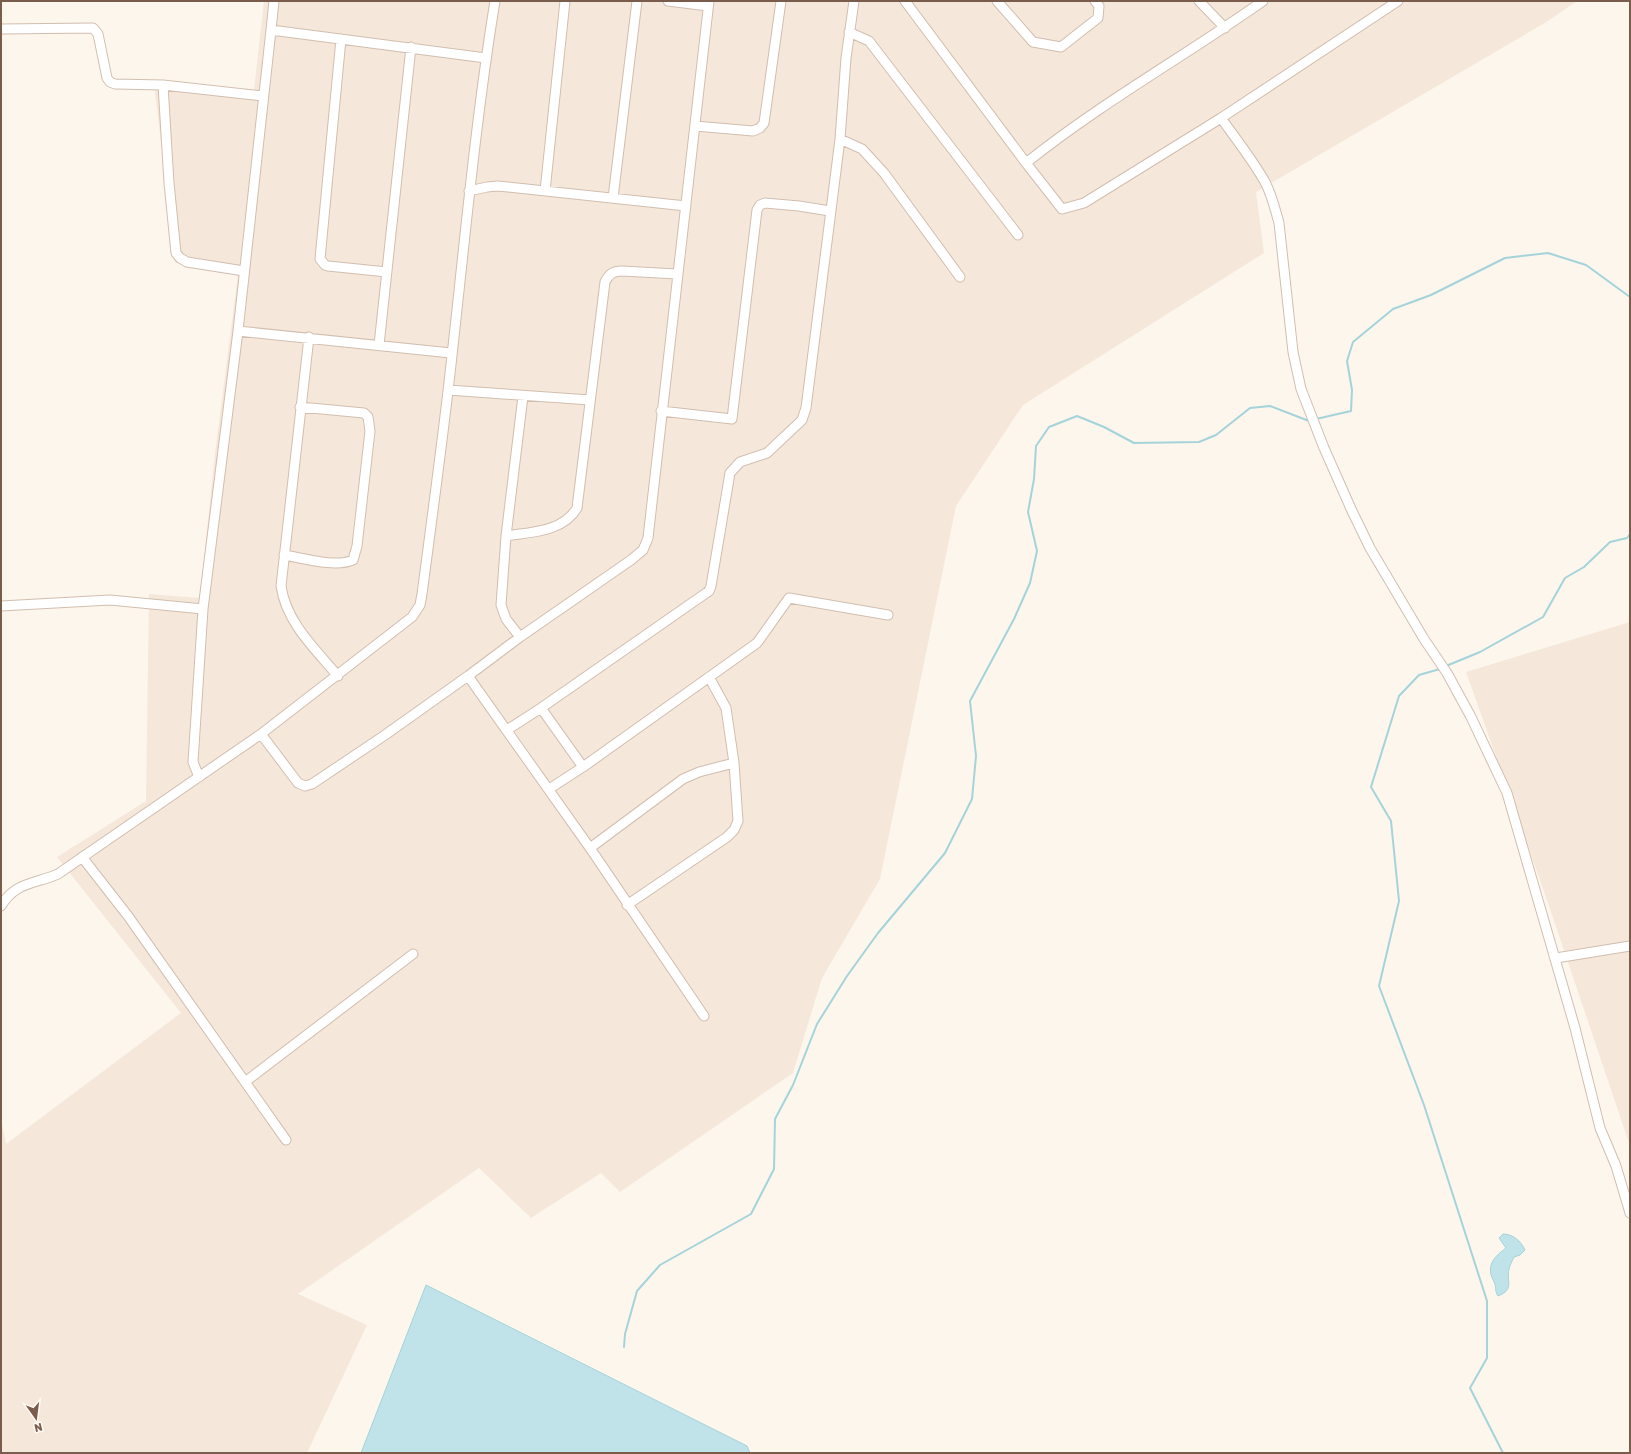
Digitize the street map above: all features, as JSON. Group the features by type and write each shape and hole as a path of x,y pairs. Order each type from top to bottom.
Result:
{"street":[{"path":"199,777 193,762 194,727 203,609 238,331 274,1"},
{"path":"1,906 14,890 23,885 45,880 58,874 261,734 338,676 412,617 420,604 448,390 469,191 495,1"},
{"path":"545,191 566,1"},
{"path":"613,198 637,1"},
{"path":"261,734 298,783 302,786 309,785 468,676 520,637 631,560 642,550 648,538 661,411 686,206 708,4 668,1"},
{"path":"695,126 753,131 760,128 764,123 781,1"},
{"path":"507,730 709,591 730,473 740,462 767,453 802,420 840,139 849,32 854,1"},
{"path":"918,1 907,3 1062,209 1084,203 1221,118 1398,1"},
{"path":"997,1 1033,42 1060,47 1098,18 1099,6 1095,1"},
{"path":"1198,1 1225,28"},
{"path":"1026,163 1058,136 1094,111 1225,28 1263,1"},
{"path":"1,29 93,28 98,34 107,78 110,82 115,84 163,85 263,96"},
{"path":"271,30 411,47 486,58"},
{"path":"849,32 868,41 1018,236"},
{"path":"341,39 320,259 324,265 328,266 387,272"},
{"path":"379,345 411,47"},
{"path":"163,85 169,183 176,253 180,258 187,262 244,271"},
{"path":"1221,118 1256,167 1266,183 1274,202 1279,223 1293,352 1301,389 1324,448 1352,511 1381,568 1424,639 1447,673 1471,717 1507,793 1556,958 1600,1128 1616,1166 1630,1213"},
{"path":"840,139 862,149 884,173 960,278"},
{"path":"469,191 498,186 686,206"},
{"path":"661,411 732,419 757,210 760,205 765,203 830,211"},
{"path":"506,536 548,530 561,524 572,516 577,508 605,282 607,278 615,271 677,274"},
{"path":"238,331 309,337 451,353"},
{"path":"309,337 300,406 281,586 286,608 297,626 338,676"},
{"path":"448,390 590,400"},
{"path":"520,637 506,619 502,609 506,536 523,396"},
{"path":"284,555 336,563 346,563 353,560 357,546 370,431 368,417 364,413 300,406"},
{"path":"549,789 583,767 757,643 789,598 888,615"},
{"path":"1,606 110,600 203,609"},
{"path":"468,676 590,848 627,905 704,1016"},
{"path":"627,905 727,837 734,830 738,821 734,763 726,708 708,677"},
{"path":"541,708 583,767"},
{"path":"590,848 683,780 699,772 734,763"},
{"path":"82,857 128,916 286,1140"},
{"path":"1556,958 1630,946"},
{"path":"245,1082 413,954"}],"shaded area":[{"path":"264,1 1577,1 1548,21 1256,192 1264,253 1023,405 956,506 880,879 822,978 793,1073 620,1192 601,1173 531,1218 479,1168 298,1294 367,1325 307,1453 1,1453 1,1119 6,1144 181,1013 57,857 146,801 149,594 200,598 215,453 238,275 175,262 154,83 254,90"},
{"path":"1630,622 1630,1146 1548,903 1466,672"}],"water":[{"path":"1503,1234 1510,1235 1516,1239 1525,1250 1520,1255 1514,1257 1510,1264 1508,1274 1508,1288 1498,1296 1490,1270 1494,1259 1506,1248 1499,1238"},
{"path":"426,1285 747,1446 750,1453 361,1453"}],"waterway":[{"path":"1316,419 1351,411 1352,390 1347,361 1353,342 1393,309 1431,295 1505,258 1548,253 1586,265 1630,297"},
{"path":"624,1347 625,1334 637,1291 660,1265 751,1214 774,1169 775,1119 793,1085 817,1024 847,976 878,933 945,853 972,799 976,756 970,701 1014,619 1030,583 1037,551 1028,512 1034,479 1036,446 1049,427 1077,416 1104,427 1134,443 1199,442 1216,435 1250,408 1270,406 1309,421"},
{"path":"1446,666 1480,652 1543,617 1565,578 1584,567 1610,542 1627,538 1630,534"},
{"path":"1440,669 1419,675 1399,696 1371,787 1391,821 1399,901 1379,986 1424,1105 1487,1301 1487,1358 1470,1388 1503,1453"}]}
